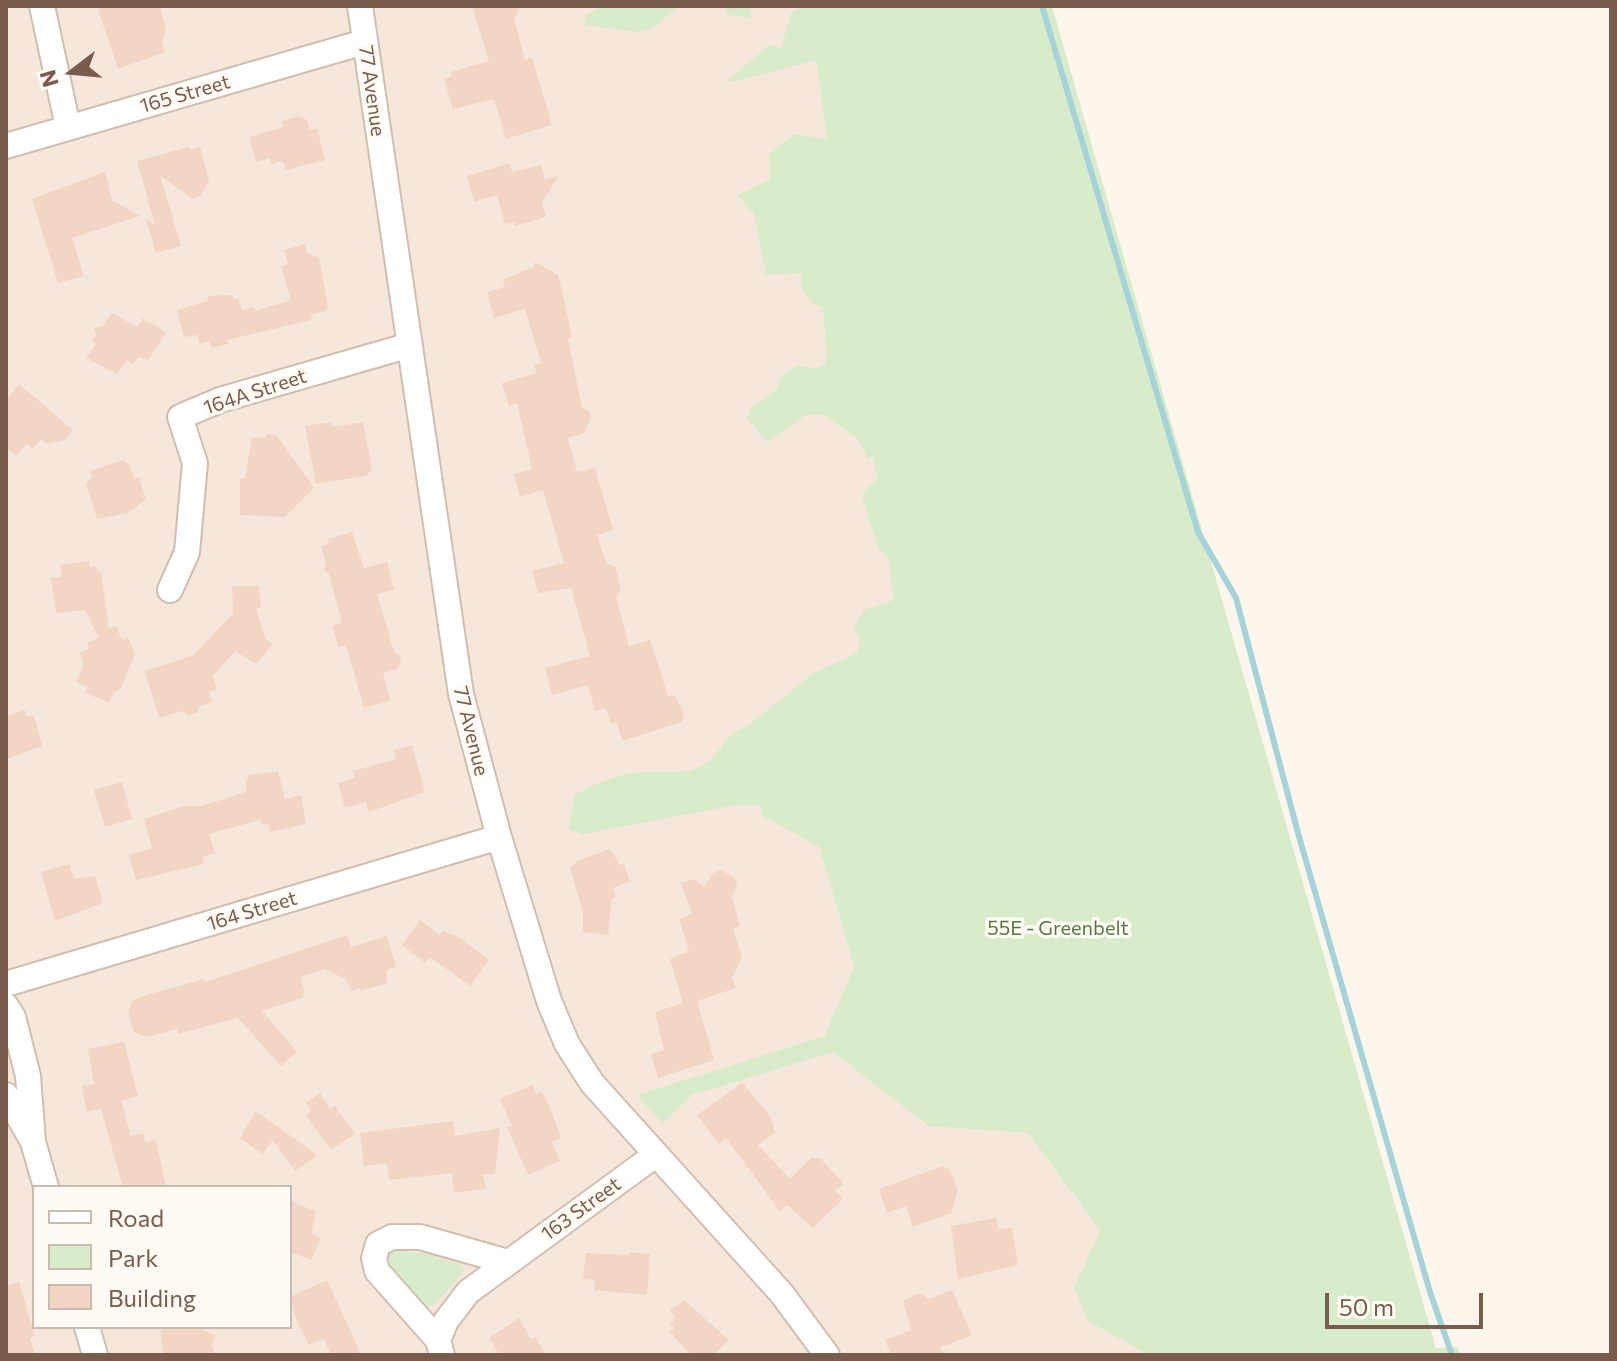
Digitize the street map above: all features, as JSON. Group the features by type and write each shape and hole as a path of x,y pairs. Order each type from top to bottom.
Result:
{"street":[{"path":"42,6 68,127"},
{"name":"77 Avenue","path":"360,6 461,694 499,837 549,1001 567,1044 592,1083 654,1156 782,1294 827,1355"},
{"name":"165 Street","path":"6,146 364,42"},
{"name":"164A Street","path":"170,590 187,552 195,463 180,417 220,400 410,345"},
{"name":"164 Street","path":"6,984 499,837"},
{"path":"6,1006 13,1017 28,1076 33,1142 45,1185"},
{"path":"6,1095 33,1142"},
{"name":"163 Street","path":"508,1262 420,1237 392,1237 378,1244 374,1258 377,1271 440,1347 457,1304 508,1262 654,1156"},
{"path":"88,1329 95,1355"}],"shaded area":[{"path":"6,6 808,6 906,679 818,844 854,966 822,1045 931,1120 1025,1129 1102,1231 1074,1286 1087,1321 1149,1355 6,1355"}],"green space":[{"path":"602,6 680,6 652,28 637,32 586,25 584,16"},
{"path":"723,6 751,6 750,18 729,15"},
{"name":"55E - Greenbelt","path":"805,6 1052,6 1436,1348 1457,1347 1461,1355 1149,1355 1087,1321 1074,1286 1101,1231 1028,1133 929,1126 833,1052 692,1095 662,1123 637,1095 825,1036 854,966 819,847 763,816 760,805 736,805 583,834 569,829 574,795 598,783 628,773 692,771 711,760 732,733 746,727 814,673 857,653 860,640 854,628 864,610 894,600 888,559 877,545 862,495 877,479 873,456 868,459 858,439 824,415 805,415 768,442 747,419 750,409 777,389 782,375 797,365 814,369 824,365 827,358 823,308 813,303 801,288 802,273 766,275 754,214 738,195 771,179 769,155 794,134 827,139 816,60 733,82 727,80 770,45 781,48 791,13"},
{"path":"389,1250 429,1254 461,1265 465,1270 434,1305 421,1306 390,1274 385,1256"}],"building":[{"path":"102,6 160,6 166,30 162,42 165,52 118,69 98,10"},
{"path":"472,6 521,6 514,19 525,60 532,58 552,125 506,139 494,99 453,109 444,79 452,76 451,72 489,61"},
{"path":"299,116 307,120 310,130 317,128 325,160 286,170 283,161 272,164 270,158 256,162 249,137 283,127 282,121"},
{"path":"189,147 190,150 200,147 209,181 200,196 192,199 160,175 181,246 156,253 146,219 155,225 137,161"},
{"path":"510,163 512,172 541,165 545,180 559,175 542,202 546,216 543,218 515,226 514,222 505,224 497,195 474,202 467,176"},
{"path":"105,172 112,200 140,216 72,238 84,276 58,283 32,199"},
{"path":"305,244 307,253 319,258 328,307 325,311 311,315 312,320 227,340 228,344 212,348 210,341 200,344 197,335 184,337 177,310 207,301 208,296 232,295 234,299 238,298 242,310 254,307 255,311 291,300 281,266 288,264 284,250"},
{"path":"535,262 558,275 564,299 572,338 568,339 582,408 589,411 591,418 584,433 568,438 577,472 595,468 613,530 597,535 606,563 615,566 621,590 616,597 629,646 650,640 668,696 674,695 684,712 682,722 622,741 617,722 611,724 606,708 595,711 588,685 552,695 545,668 590,656 571,588 538,593 532,571 564,563 543,490 520,497 514,474 532,469 517,403 509,406 502,383 537,373 534,365 541,363 525,309 494,318 487,292 505,287 503,280 533,267"},
{"path":"112,313 137,327 143,318 166,333 148,360 138,357 133,365 127,360 117,374 86,358 96,344 92,341 96,335 94,328 103,326"},
{"path":"19,384 73,430 65,440 47,444 41,439 33,449 26,444 16,456 6,448 6,400"},
{"path":"331,422 332,427 363,422 372,469 366,476 316,484 305,426"},
{"path":"267,434 277,436 314,488 285,517 240,515 240,478 245,478 252,437 264,438"},
{"path":"123,460 129,464 134,478 139,477 146,499 128,513 97,519 86,484 92,477 90,471"},
{"path":"352,532 364,568 387,562 394,590 377,594 394,652 401,662 398,669 383,673 390,701 364,708 346,645 338,647 333,626 342,623 329,574 324,570 326,564 321,546 329,544 327,539"},
{"path":"89,561 90,567 96,566 97,572 101,572 109,629 116,626 122,640 128,637 135,654 121,688 113,693 109,702 85,692 87,687 76,682 84,664 79,653 89,649 87,643 99,638 85,610 56,613 51,578 62,577 60,565"},
{"path":"232,586 259,586 261,607 256,608 265,638 272,645 256,664 235,651 213,676 217,690 209,692 212,702 199,706 197,712 189,715 182,711 159,718 145,671 194,655 233,613"},
{"path":"25,710 27,717 34,715 42,746 6,759 6,716"},
{"path":"412,745 425,792 369,812 366,802 345,808 338,783 355,778 353,771 396,759 394,750"},
{"path":"278,771 285,799 301,795 306,824 270,832 268,824 261,825 260,820 209,834 215,853 202,857 204,864 136,880 129,855 152,848 144,819 184,806 200,806 231,797 247,791 245,783 249,775"},
{"path":"122,782 132,819 105,827 94,790"},
{"path":"610,849 620,865 624,864 630,881 613,888 616,897 612,899 608,935 583,932 583,912 570,868 577,861"},
{"path":"69,864 74,879 95,876 103,903 55,921 41,872"},
{"path":"721,870 735,878 737,886 732,897 740,926 733,929 742,958 732,977 736,988 697,1001 714,1060 658,1078 651,1054 664,1050 655,1012 683,1003 670,959 689,951 679,919 692,914 681,883 694,879 704,887 713,873"},
{"path":"420,920 439,935 443,931 457,936 489,960 470,986 430,957 425,963 402,945"},
{"path":"347,935 351,947 387,936 396,967 387,970 387,983 360,991 359,988 352,991 345,979 325,969 301,977 305,993 302,998 262,1011 297,1052 281,1066 238,1018 178,1034 177,1029 148,1037 134,1032 128,1011 133,1001 146,995 204,979 205,982"},
{"path":"124,1042 138,1096 121,1101 131,1136 143,1133 145,1142 156,1140 166,1185 122,1185 101,1109 87,1112 82,1086 94,1084 88,1049"},
{"path":"742,1083 771,1117 775,1133 758,1145 790,1179 811,1158 820,1158 844,1184 835,1191 843,1199 813,1228 787,1205 780,1211 726,1138 719,1144 697,1115"},
{"path":"532,1085 536,1094 541,1091 553,1115 561,1138 552,1142 560,1161 528,1175 507,1127 512,1126 500,1099"},
{"path":"320,1093 330,1109 335,1106 355,1134 331,1150 306,1115 311,1110 306,1103"},
{"path":"256,1111 317,1155 295,1171 273,1140 262,1154 240,1138"},
{"path":"453,1121 455,1136 500,1128 495,1174 483,1174 486,1189 454,1193 452,1173 389,1180 387,1163 364,1166 360,1133"},
{"path":"943,1166 950,1170 958,1190 951,1213 913,1227 906,1206 887,1213 879,1189"},
{"path":"292,1201 316,1212 311,1233 321,1238 311,1260 292,1253"},
{"path":"996,1218 998,1229 1012,1228 1018,1265 958,1279 951,1226"},
{"path":"629,1252 650,1254 647,1295 594,1290 595,1280 583,1279 586,1253 629,1255"},
{"path":"327,1280 361,1355 331,1355 324,1339 309,1345 297,1322 292,1296"},
{"path":"19,1282 35,1336 30,1338 35,1355 6,1355 6,1286"},
{"path":"952,1290 972,1335 939,1348 945,1355 891,1355 885,1340 911,1330 903,1300 921,1293 928,1299"},
{"path":"684,1300 729,1340 713,1355 691,1355 670,1332 674,1328 670,1323 676,1318 670,1311"},
{"path":"519,1318 531,1339 535,1337 546,1355 496,1355 499,1354 489,1338"},
{"path":"160,1329 203,1329 216,1336 212,1344 215,1355 163,1355"}],"waterway":[{"path":"1042,6 1198,532 1236,598 1298,833 1430,1292 1452,1355"}]}
